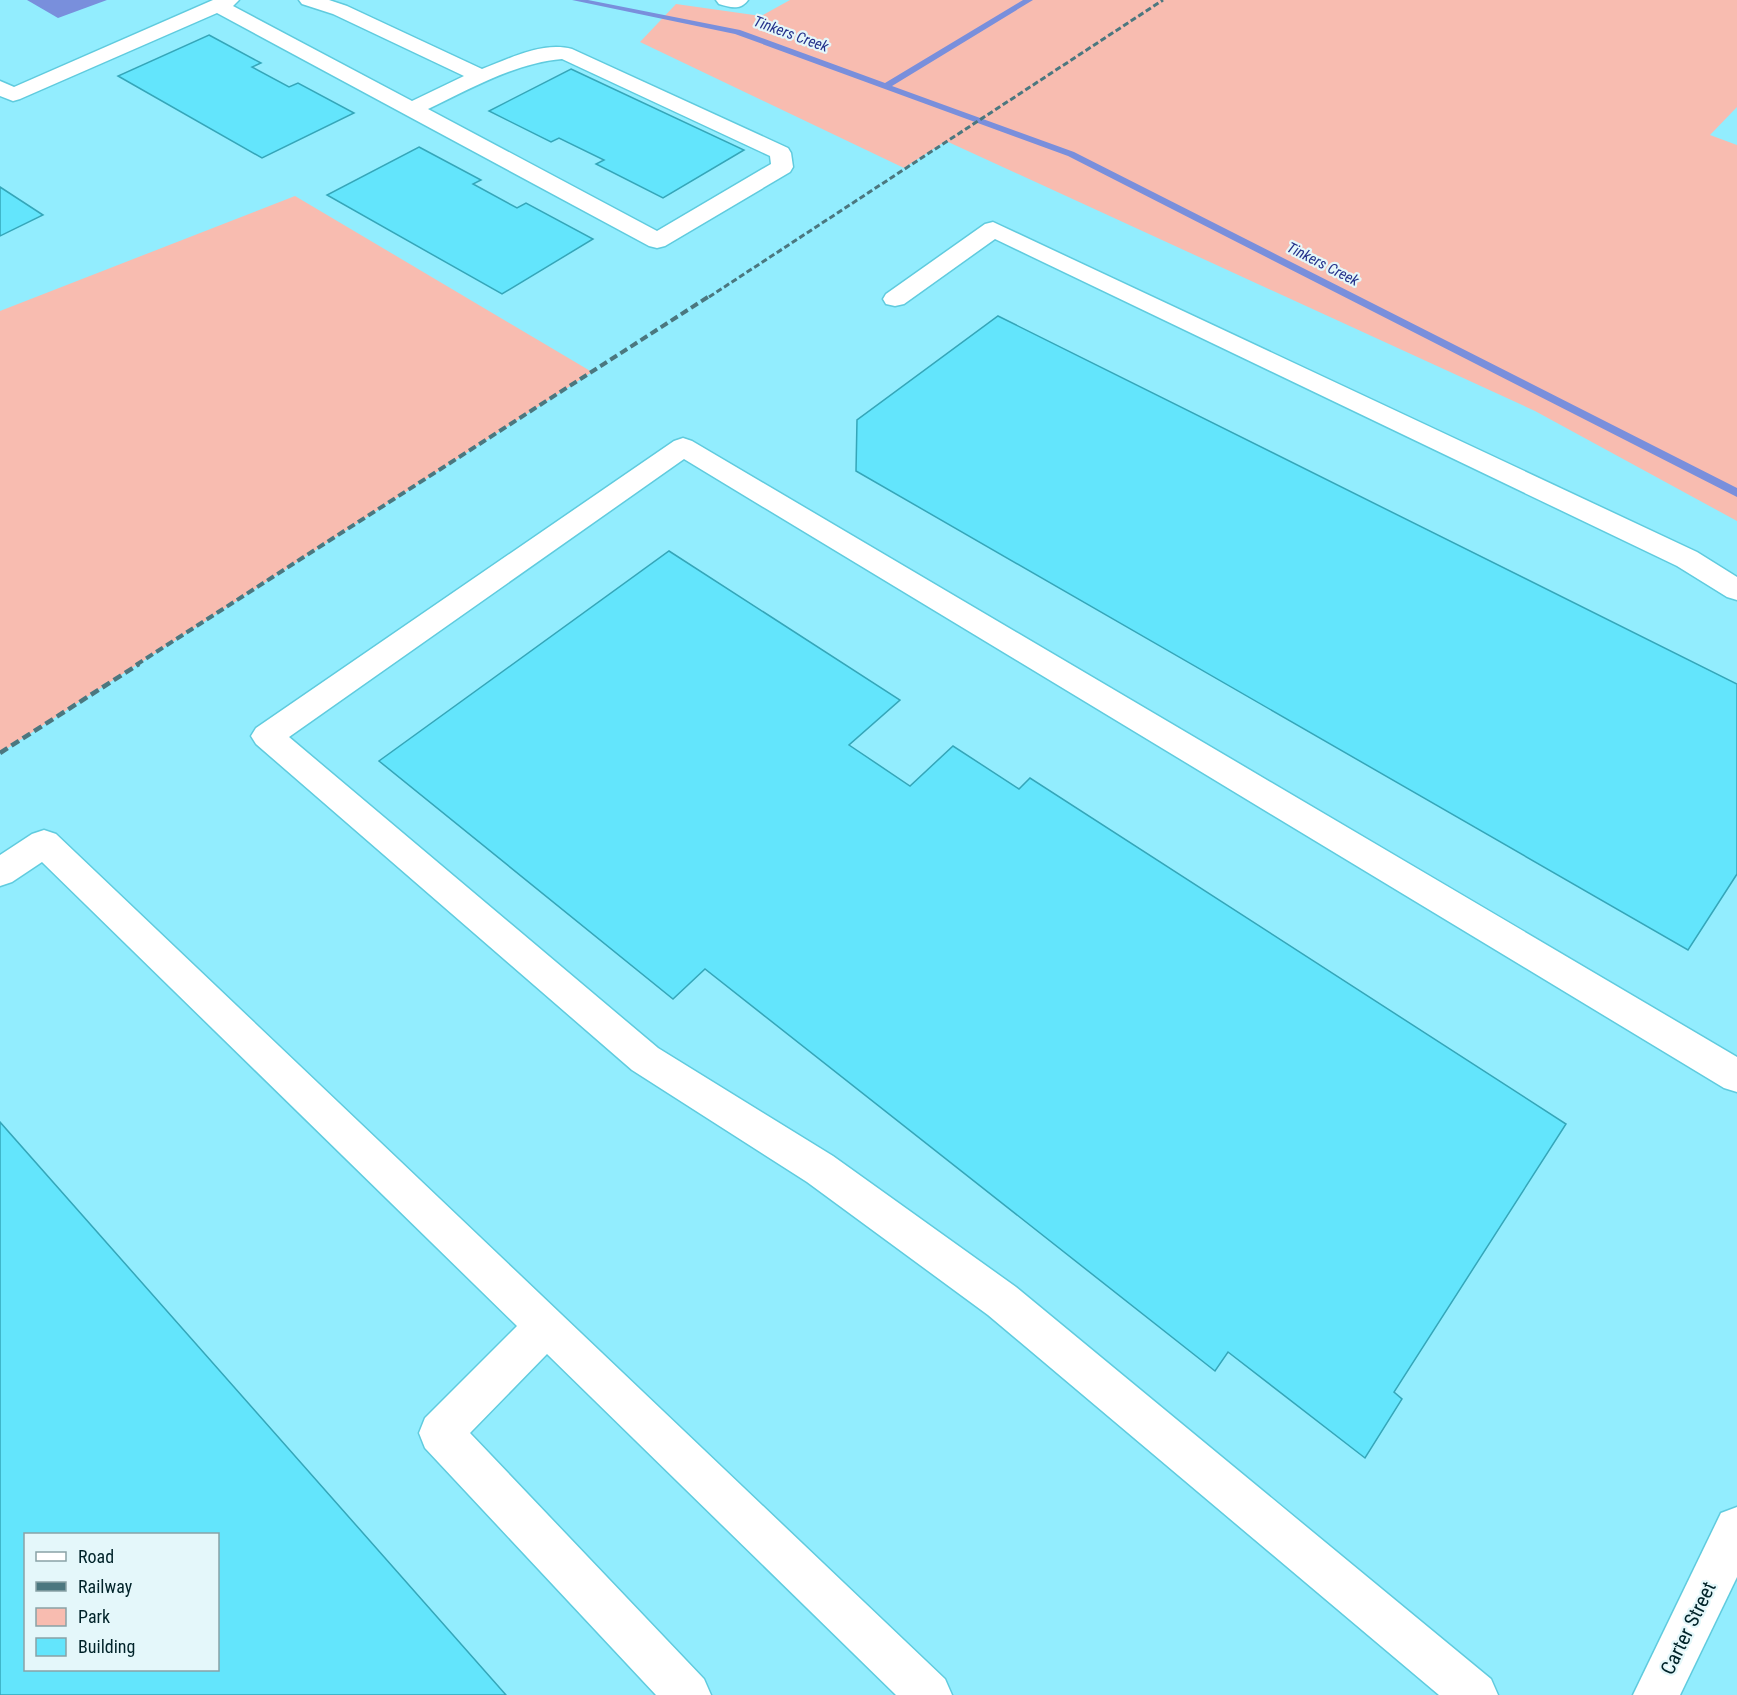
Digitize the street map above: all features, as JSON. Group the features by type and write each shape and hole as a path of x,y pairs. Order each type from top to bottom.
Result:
{"street":[{"path":"309,0 340,10 481,76"},
{"path":"726,0 734,2 738,0"},
{"path":"0,87 13,95 223,3 412,109 657,241 782,166 780,153 565,53 539,55 481,76 412,109"},
{"path":"895,298 993,229 1687,559 1737,591"},
{"path":"1475,1695 1002,1301 819,1169 645,1059 267,736 683,447 1737,1076"},
{"path":"0,873 44,843 929,1695"},
{"path":"546,1326 440,1433 688,1695"},
{"name":"Carter Street","path":"1656,1695 1737,1529"}],"shaded area":[{"path":"0,0 1737,0 1737,1695 0,1695"},
{"path":"27,0 107,0 58,18"}],"green space":[{"path":"790,0 1737,0 1737,107 1710,135 1737,145 1737,521 1535,411 946,141 904,168 640,42 676,4 761,16"},
{"path":"295,196 592,372 0,753 0,311"}],"building":[{"path":"209,35 261,63 252,67 289,87 298,83 354,113 262,158 118,76"},
{"path":"571,69 744,150 663,198 596,164 604,160 559,138 551,142 489,111"},
{"path":"419,147 481,180 473,184 517,208 526,203 593,239 502,294 327,195"},
{"path":"0,187 43,215 0,236"},
{"path":"998,316 1737,684 1737,874 1688,950 856,471 857,420"},
{"path":"669,551 900,700 849,745 910,786 953,746 1019,789 1030,778 1566,1124 1394,1392 1402,1399 1365,1458 1228,1352 1215,1371 705,969 673,999 379,761"},
{"path":"0,1122 506,1695 0,1695"}],"waterway":[{"name":"Tinkers Creek","path":"576,0 737,32 1071,154 1737,493"},
{"name":"Tinkers Creek","path":"886,86 1029,0"}],"railway":[{"path":"709,297 1163,0"},
{"path":"136,665 711,295"},
{"path":"0,753 139,664"}]}
